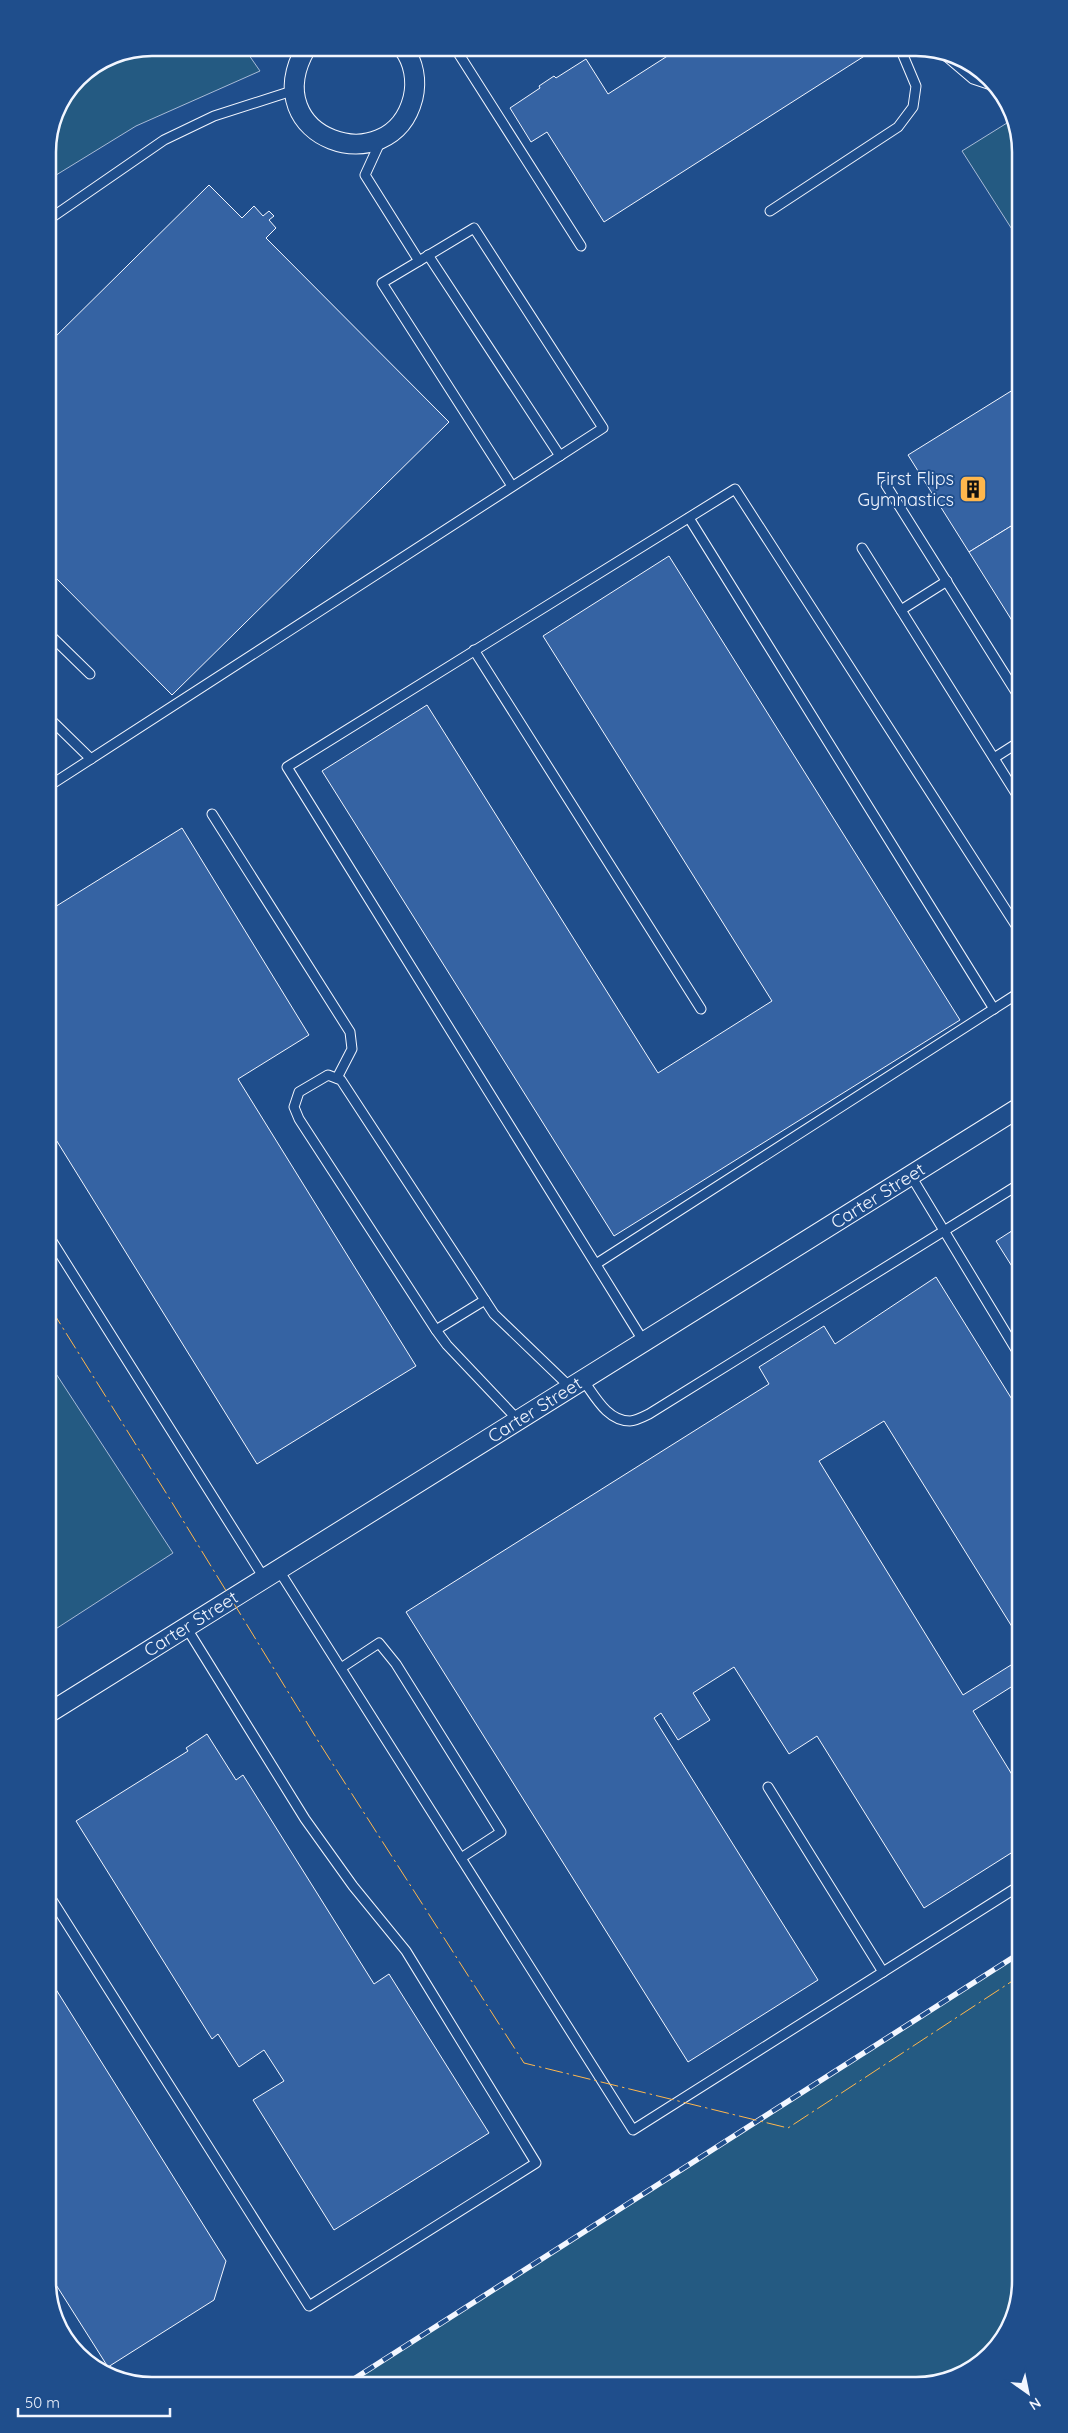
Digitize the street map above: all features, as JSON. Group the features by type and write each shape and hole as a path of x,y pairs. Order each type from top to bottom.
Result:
{"street":[{"path":"302,56 298,63 294,90 297,104 307,122 322,136 341,144 362,145 382,138 399,126 410,108 415,89 414,68 409,56"},
{"name":"Carter Street","path":"56,1708 1012,1113"}],"lane":[{"path":"459,56 581,246"},
{"path":"770,211 898,127 913,107 916,86 903,56"},
{"path":"957,66 973,79 978,79"},
{"path":"56,214 164,140 214,116 294,90"},
{"path":"382,138 365,176 419,261"},
{"path":"56,782 205,687 603,428 474,228 382,283 512,486"},
{"path":"428,255 560,456"},
{"path":"886,485 1012,686"},
{"path":"644,1342 286,767 735,489 1012,919"},
{"path":"688,518 994,1009"},
{"path":"862,548 1012,787"},
{"path":"901,610 947,581"},
{"path":"56,641 90,674"},
{"path":"474,650 701,1009"},
{"path":"56,725 91,759"},
{"path":"994,758 1012,747"},
{"path":"212,814 350,1032 352,1049 337,1078"},
{"path":"596,1264 1012,997"},
{"path":"518,1420 447,1345 436,1330 296,1113 294,1107 300,1092 328,1075 341,1080 350,1091 494,1314 616,1419 631,1421 648,1414 1012,1189"},
{"path":"911,1176 1012,1343"},
{"path":"56,1247 271,1574 341,1668 633,2130 1012,1891"},
{"path":"436,1330 485,1300"},
{"path":"56,1906 309,2306 536,2164 406,1951 353,1886 305,1820 186,1627"},
{"path":"341,1668 380,1643 396,1664 501,1832 461,1858"},
{"path":"768,1787 883,1972"}],"shaded area":[{"path":"146,56 250,56 260,71 136,126 56,175 57,139 66,110 84,84 104,69 121,61"},
{"path":"1007,123 1012,146 1012,229 962,151"},
{"path":"56,1374 173,1553 56,1629"},
{"path":"1012,1958 1012,2287 1007,2312 996,2334 984,2349 964,2364 947,2372 922,2377 357,2377"}],"building":[{"path":"667,56 864,56 604,222 547,132 531,142 510,108 554,76 556,78 586,59 608,94"},
{"path":"209,185 242,218 254,206 263,216 269,211 274,216 269,220 276,228 266,238 449,422 172,695 56,578 56,336"},
{"name":"First Flips Gymnastics","path":"1012,390 1012,525 969,552 908,455"},
{"path":"1012,525 1012,621 969,552"},
{"path":"669,556 960,1020 614,1236 322,771 427,705 658,1073 772,1001 543,636"},
{"path":"182,828 309,1035 238,1079 416,1366 257,1464 56,1140 56,906"},
{"path":"1012,1231 1012,1266 996,1241"},
{"path":"936,1277 1012,1399 1012,1627 884,1421 819,1461 963,1695 1012,1664 1012,1686 973,1711 1012,1775 1012,1852 924,1908 817,1736 789,1754 734,1667 693,1693 710,1720 678,1740 661,1713 654,1718 818,1980 688,2062 406,1612 769,1384 759,1367 824,1326 835,1344"},
{"path":"207,1734 236,1780 243,1775 374,1984 389,1974 489,2133 334,2230 253,2100 284,2081 264,2050 239,2067 218,2034 212,2039 76,1821 188,1751 186,1748"},
{"path":"56,1989 226,2261 214,2300 109,2366 56,2285"}],"railway":[{"path":"357,2377 1012,1958"}],"power":[{"path":"56,1317 320,1744 524,2063 788,2128 1012,1981"}],"place":[{"name":"First Flips Gymnastics","path":"973,489"}]}
